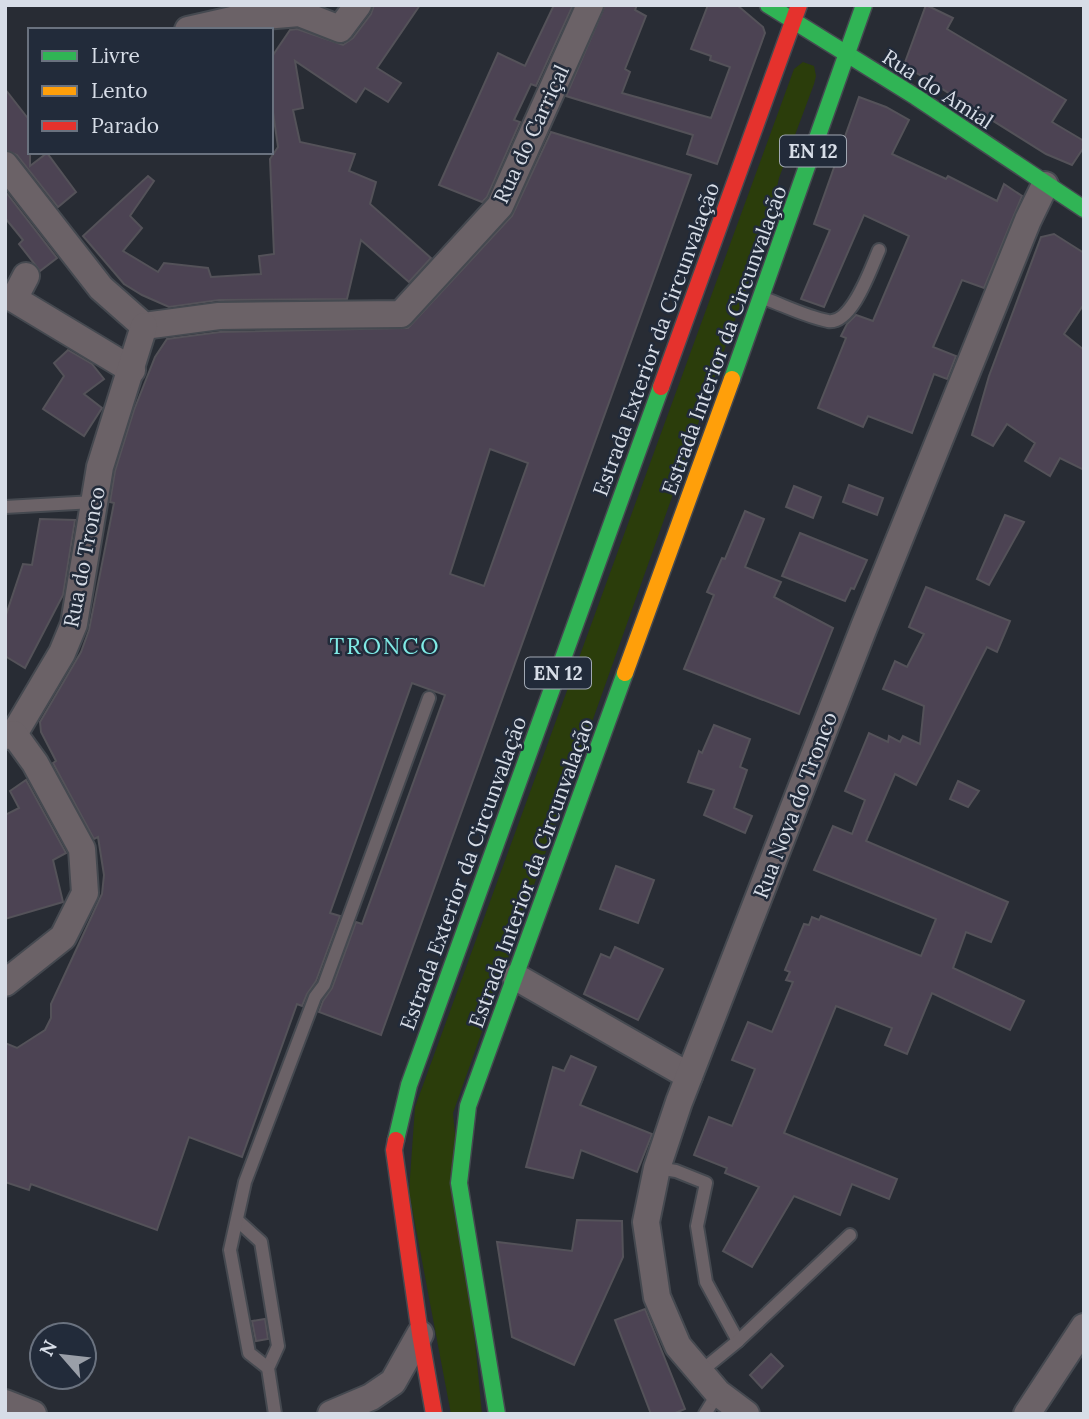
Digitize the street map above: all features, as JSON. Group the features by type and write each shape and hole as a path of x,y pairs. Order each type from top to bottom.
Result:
{"main road":[{"name":"Rua do Amial","path":"768,5 916,97 1084,209"},
{"name":"Estrada Exterior da Circunvalação","path":"434,1414 394,1150 409,1085 799,5"},
{"name":"Estrada Interior da Circunvalação","path":"496,1414 459,1183 468,1106 762,298 864,5"}],"street":[{"path":"197,28 241,18 299,13 340,29 358,5"},
{"name":"Rua do Carriçal","path":"144,326 222,316 401,314 499,205 590,5"},
{"path":"5,165 101,288 144,326"},
{"name":"Rua Nova do Tronco","path":"746,1414 712,1404 699,1373 678,1346 657,1297 646,1222 656,1168 689,1076 864,627 1028,220 1045,185"},
{"path":"26,276 14,299 132,370"},
{"name":"Rua do Tronco","path":"5,982 63,936 85,893 82,849 36,762 10,735 62,653 74,624 100,467 144,326"},
{"path":"516,977 689,1076"},
{"path":"1027,1414 1084,1327"},
{"path":"336,1413 371,1397 393,1382 420,1335"},
{"path":"5,1404 33,1414"}],"lane":[{"path":"762,298 830,321 843,317 853,306 879,250"},
{"path":"5,507 94,502"},
{"path":"268,1368 249,1353 230,1250 246,1182 315,997 324,985 429,698"},
{"path":"656,1168 676,1171 706,1183 696,1226 705,1282 738,1341"},
{"path":"238,1221 261,1242 278,1346 268,1368 275,1414"},
{"path":"699,1373 738,1341 850,1235"}],"green space":[{"path":"803,62 814,66 816,76 779,178 768,227 453,1113 482,1414 451,1414 409,1192 415,1107 794,69"}],"building":[{"path":"374,5 420,5 377,68 401,83 388,102 365,88 356,102 295,61 303,108 293,110 300,142 355,154 349,171 376,182 370,204 431,258 409,282 361,240 347,299 219,300 169,307 124,284 83,236 148,176 154,181 130,216 142,228 123,251 158,272 164,263 208,268 211,277 261,274 259,256 274,254 270,159 278,147 273,112 273,55 290,30 297,29 343,45 353,38 371,14"},
{"path":"554,5 573,5 536,86 531,84 514,120 520,122 487,197 482,202 439,185 498,53 525,66"},
{"path":"605,5 637,5 635,10 646,16 625,69 630,72 622,93 711,118 730,67 691,49 708,5 737,5 763,27 765,33 717,164 687,154 693,135 566,96"},
{"path":"926,5 953,18 947,29 1066,100 1052,122 1084,141 1084,147 1072,165 1046,154 904,65"},
{"path":"5,89 28,118 30,166 48,154 76,192 58,207 17,155 5,150"},
{"path":"859,97 886,107 909,120 892,154 946,179 948,176 997,201 1004,184 1022,196 984,288 962,280 933,347 956,356 947,379 934,374 912,433 868,416 863,427 818,408 846,338 841,336 847,324 856,315 873,321 909,236 864,215 824,307 801,299 830,230 814,224"},
{"path":"551,132 691,175 381,1035 319,1012 332,988 356,922 362,924 445,695 412,683 330,913 340,916 316,981 302,1006 297,1004 242,1157 189,1137 157,1230 31,1184 29,1190 5,1182 5,1043 17,1048 45,1030 51,1018 51,1004 102,894 104,875 98,837 94,839 53,763 56,761 41,732 40,722 81,652 89,630 114,503 110,502 115,471 134,410 155,357 167,339 220,332 408,328 512,216","holes":["490,449 528,463 484,586 450,574"]},
{"path":"5,191 57,258 40,271 19,244 23,240 5,218"},
{"path":"1054,234 1084,253 1084,304 1064,334 1084,350 1084,470 1060,458 1050,476 1025,461 1035,443 1007,424 993,446 972,435 989,376 1041,237"},
{"path":"68,350 92,364 104,379 84,394 102,408 84,436 43,409 64,376 54,363"},
{"path":"849,485 883,498 877,515 843,502"},
{"path":"794,486 821,497 813,518 786,507"},
{"path":"745,511 764,519 745,567 781,582 774,597 833,628 799,714 684,669 714,595 707,592 722,558 725,559"},
{"path":"1005,515 1024,522 989,585 977,579"},
{"path":"40,519 75,520 63,595 25,668 5,656 5,618 23,564 32,565"},
{"path":"800,533 867,560 854,589 851,588 845,601 782,576"},
{"path":"926,587 1010,621 997,652 987,647 916,785 895,774 866,841 1008,902 991,942 966,932 953,968 1024,1001 1010,1030 932,993 907,1054 885,1045 892,1028 836,1006 784,1133 897,1179 889,1199 852,1184 840,1215 794,1196 752,1267 723,1251 759,1187 725,1173 727,1168 694,1155 709,1117 732,1126 755,1069 732,1060 748,1022 772,1032 793,982 786,980 790,972 785,970 804,924 809,925 812,917 819,920 821,916 921,956 936,919 814,870 833,826 852,834 865,800 845,791 869,733 888,742 889,736 900,742 903,736 920,744 924,706 883,689 895,661 907,667 924,634 909,627"},
{"path":"714,725 750,739 740,767 747,770 734,808 752,816 745,833 704,815 714,790 688,782 699,751 702,753"},
{"path":"26,780 66,853 53,860 63,902 5,919 5,815 19,808 10,791"},
{"path":"958,781 979,791 968,807 950,799"},
{"path":"616,866 654,880 638,923 600,909"},
{"path":"615,947 663,969 638,1020 584,994 601,954 610,958"},
{"path":"571,1056 596,1067 580,1105 652,1134 637,1172 581,1150 573,1178 526,1167 553,1067 564,1071"},
{"path":"577,1220 622,1221 623,1257 574,1365 512,1337 497,1242 572,1251"},
{"path":"645,1309 685,1409 673,1414 651,1414 615,1320"},
{"path":"265,1319 268,1339 256,1341 252,1321"},
{"path":"771,1354 783,1366 762,1388 750,1375"}],"traffic: fast":[{"path":"768,5 916,97 1084,209"},
{"path":"732,379 864,5"},
{"path":"396,1140 409,1085 661,387"},
{"path":"497,1414 459,1183 468,1106 625,673"}],"traffic: slow":[{"path":"625,673 732,379"}],"traffic: jam":[{"path":"661,387 799,5"},
{"path":"396,1140 394,1150 434,1414"}],"district":[{"name":"TRONCO","path":"385,645"}]}
